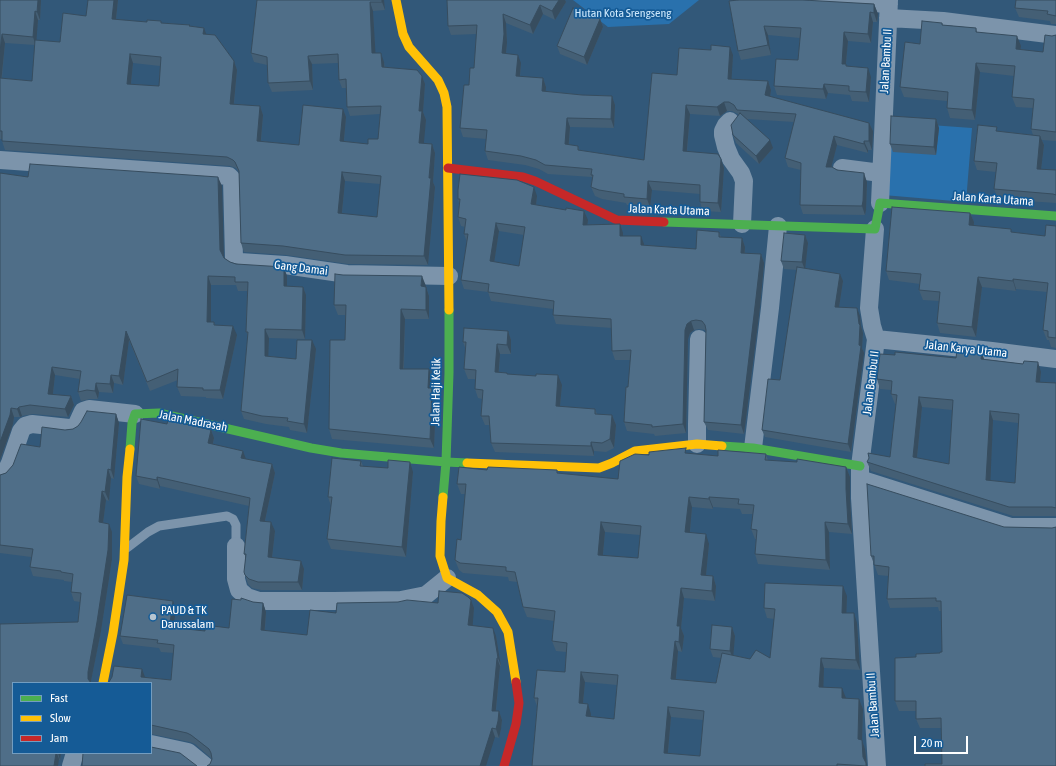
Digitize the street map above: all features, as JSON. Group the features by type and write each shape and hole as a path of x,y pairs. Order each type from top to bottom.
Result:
{"street":[{"name":"Jalan Haji Kelik","path":"396,0 403,34 409,47 438,80 444,93 447,107 449,373 446,462 441,521 440,556 447,578"},
{"path":"818,0 889,7 943,21 1056,35"},
{"name":"Jalan Bambu II","path":"877,766 860,498 860,472 876,339 872,326 870,308 875,229 880,203 889,7"},
{"path":"730,121 723,131 723,135 731,159 741,173 744,181 742,224"},
{"name":"Gang Damai","path":"0,160 229,176 232,180 234,258 236,261 285,265 347,274 449,276"},
{"name":"Jalan Karta Utama","path":"448,168 523,177 535,181 608,216 622,220 875,229"},
{"path":"842,168 881,173"},
{"name":"Jalan Karta Utama","path":"880,203 1056,216"},
{"path":"753,448 770,308 778,226"},
{"path":"697,444 699,338"},
{"name":"Jalan Karya Utama","path":"876,339 1056,359"},
{"path":"0,474 7,469 21,432 25,426 32,424 69,428 74,427 83,411 89,409 136,414 132,423 127,478 125,550 113,633 103,682"},
{"name":"Jalan Madrasah","path":"136,414 160,413 333,452 446,462 599,468 635,451 697,444 753,448 860,472"},
{"path":"860,472 1012,527 1056,527"},
{"path":"236,546 236,579 239,590 247,597 259,601 334,602 401,600 426,595 447,578 478,594 496,612 508,632 516,678 519,703 516,724 504,766"},
{"path":"152,744 188,752 205,766"},
{"path":"71,766 75,754"}],"lane":[{"path":"125,550 148,532 159,526 227,516 234,519 236,525 236,546"}],"green space":[{"name":"Hutan Kota Srengseng","path":"573,0 699,0 669,24 608,27"},
{"path":"889,122 972,128 966,202 883,195"}],"building":[{"path":"0,0 38,0 37,12 35,11 33,37 2,34 0,52"},
{"path":"88,0 114,0 112,19 147,22 147,20 161,21 161,23 190,25 189,26 204,28 203,34 215,35 234,61 230,104 260,106 257,141 299,145 303,105 343,109 340,141 368,144 368,139 378,139 381,106 347,107 346,79 339,80 338,54 308,56 310,81 268,83 267,57 251,53 257,0 382,0 382,2 370,2 372,53 381,53 382,67 417,70 422,76 419,111 422,111 419,143 432,144 429,178 431,178 424,256 345,255 283,246 241,243 239,171 235,162 227,157 2,141 2,131 0,131 0,78 32,81 35,40 60,42 63,13 86,16","holes":["130,54 161,57 159,86 127,84","342,172 381,176 377,217 338,213"]},
{"path":"447,0 559,0 552,11 540,5 530,25 503,14 504,34 502,53 518,55 516,76 543,78 542,91 612,96 611,119 567,118 565,144 578,146 578,150 644,160 652,73 677,75 679,48 711,50 711,45 730,47 728,79 768,81 765,95 869,123 869,141 864,141 864,144 834,136 826,167 832,167 837,170 864,173 862,206 800,205 801,163 785,158 796,114 737,110 734,105 729,102 724,102 717,107 686,105 683,151 718,154 721,159 718,203 700,202 700,185 648,181 647,199 624,197 624,194 599,190 591,187 593,175 591,175 592,169 545,165 536,160 521,156 485,151 487,130 460,128 464,85 469,85 470,68 474,68 477,25 448,26"},
{"path":"803,0 874,4 874,13 870,12 868,34 844,32 842,64 846,64 846,66 868,68 866,92 849,91 849,86 824,84 823,89 774,86 776,59 798,60 801,28 764,26 768,45 738,51 729,1"},
{"path":"1016,0 1056,0 1056,16 1047,14 1048,11 1015,8"},
{"path":"573,8 600,19 584,57 557,46"},
{"path":"922,21 942,23 942,25 976,28 976,32 1017,36 1016,49 1043,52 1045,35 1056,35 1056,132 1031,129 1034,99 1012,97 1015,66 976,63 972,110 947,108 948,92 900,87 905,42 920,44"},
{"path":"740,113 770,140 756,156 733,135 731,125"},
{"path":"891,116 936,119 934,147 890,144"},
{"path":"978,125 997,127 996,131 1040,136 1037,169 1056,170 1056,195 994,189 997,163 974,161"},
{"path":"30,164 218,177 220,250 224,258 236,264 284,267 284,286 303,287 302,330 265,329 265,356 296,359 297,340 312,340 304,424 287,421 288,418 262,416 241,411 248,332 246,332 248,282 235,282 235,277 208,276 207,322 214,322 214,325 233,326 220,390 177,387 178,369 147,382 126,331 119,376 111,375 110,384 96,383 95,391 87,390 78,392 81,371 52,367 48,394 71,396 65,409 30,405 19,407 17,409 11,408 10,415 0,442 0,173 28,177"},
{"path":"460,174 517,180 534,187 531,204 566,210 566,208 584,211 583,225 620,224 620,236 641,236 641,245 696,249 697,230 719,232 719,237 742,238 741,253 761,254 741,425 704,422 706,330 702,321 696,320 687,324 685,330 683,424 652,427 652,425 624,422 626,387 628,387 631,350 612,351 611,319 553,315 554,301 488,292 489,284 461,280 468,234 464,234 466,219 458,217 460,199 458,199","holes":["496,223 525,227 519,266 490,261"]},
{"path":"892,207 970,213 969,225 1011,229 1011,232 1045,236 1046,225 1056,226 1056,338 1048,337 1048,331 1043,330 1048,283 978,277 972,327 937,323 940,292 919,290 921,274 886,271"},
{"path":"784,233 805,235 802,262 781,261"},
{"path":"797,267 840,274 835,307 857,308 860,325 859,345 861,346 848,444 762,430 768,379 780,380"},
{"path":"335,274 422,276 421,286 426,287 426,310 401,309 400,369 429,369 428,388 432,388 430,439 329,429 330,340 345,340 346,305 334,305"},
{"path":"464,328 508,331 507,345 497,344 495,372 536,376 536,374 558,375 556,406 595,409 595,414 612,415 610,439 602,443 591,442 591,446 491,443 489,416 481,416 483,390 475,389 476,370 464,369 466,342 463,342"},
{"path":"957,350 982,353 981,359 1023,364 1024,361 1038,362 1036,382 1056,383 1056,508 1009,507 867,462 869,458 868,453 890,457 897,395 891,394 892,381 877,379 880,354 895,355 895,352 956,358","holes":["919,397 953,400 949,464 913,457","990,411 1019,414 1015,483 986,480"]},
{"path":"87,411 116,414 111,470 108,469 105,492 102,491 99,522 109,524 108,550 88,672 88,679 90,682 12,682 12,754 56,754 54,766 0,766 0,624 78,622 81,593 71,592 73,574 30,567 33,549 0,545 0,475 6,473 13,465 21,444 40,447 42,427 65,430 73,429 81,422"},
{"path":"141,419 167,424 168,420 211,430 208,443 243,451 241,458 272,464 260,521 271,522 268,557 301,561 298,582 258,582 249,579 245,575 246,554 244,554 250,498 157,477 157,480 136,476"},
{"path":"686,448 685,453 718,456 718,450 766,454 765,460 797,462 797,459 846,467 848,524 825,522 826,560 755,554 757,530 751,529 754,505 738,504 739,499 689,497 685,532 706,534 701,575 713,576 712,591 681,588 677,626 680,626 679,642 675,641 671,679 716,683 722,653 750,659 756,650 770,658 775,609 764,608 765,583 843,586 842,613 854,613 856,660 821,658 819,687 842,688 842,698 859,699 858,739 862,740 863,757 866,766 837,764 837,766 532,766 538,698 534,698 537,670 565,672 567,643 552,641 555,611 523,607 515,572 506,571 506,567 460,563 455,560 457,539 461,540 466,484 457,484 459,467 487,470 488,467 557,470 557,473 618,479 620,461 635,454 649,455 649,452","holes":["601,522 641,526 638,558 598,555","581,672 618,675 614,719 586,716 588,704 579,703","668,707 704,711 700,756 664,753"]},
{"path":"332,458 361,461 360,466 388,468 388,460 410,462 402,547 327,539 332,497 328,497"},
{"path":"867,484 1004,527 1056,527 1056,766 925,766 925,764 942,764 941,718 916,719 916,701 895,701 895,658 916,657 916,654 942,652 941,601 936,601 936,598 887,599 889,567 874,565 874,556 871,556"},
{"path":"439,591 462,593 471,600 468,625 493,628 498,658 492,711 499,711 496,729 492,728 480,766 207,766 210,764 212,759 209,749 191,735 152,725 152,682 109,682 112,677 114,666 142,669 141,677 171,680 174,645 157,643 158,640 120,636 127,595 173,601 170,623 177,623 177,628 205,631 205,625 229,628 232,599 241,600 241,598 253,602 263,603 261,630 307,635 310,610 336,613 337,603 398,602 407,600 438,603"},
{"path":"712,625 732,627 730,651 710,649"},
{"path":"152,747 180,753 197,766 82,766 83,754 152,754"}],"traffic: fast":[{"path":"664,222 875,229 880,203 1056,216"},
{"path":"443,497 446,462 449,373 449,310"},
{"path":"130,449 132,423 135,414 159,413 311,448 341,453 467,463"},
{"path":"722,446 753,448 860,466"}],"traffic: slow":[{"path":"396,0 403,34 409,47 438,80 444,93 447,107 449,310"},
{"path":"467,463 599,468 635,451 697,444 722,446"},
{"path":"103,682 113,633 124,560 127,477 130,449"},
{"path":"443,497 440,556 447,578 478,595 497,612 508,632 516,682"}],"traffic: jam":[{"path":"448,168 523,177 535,181 617,220 664,222"},
{"path":"504,766 516,724 519,703 516,682"}],"place":[{"name":"PAUD & TK Darussalam","path":"153,617"}]}
